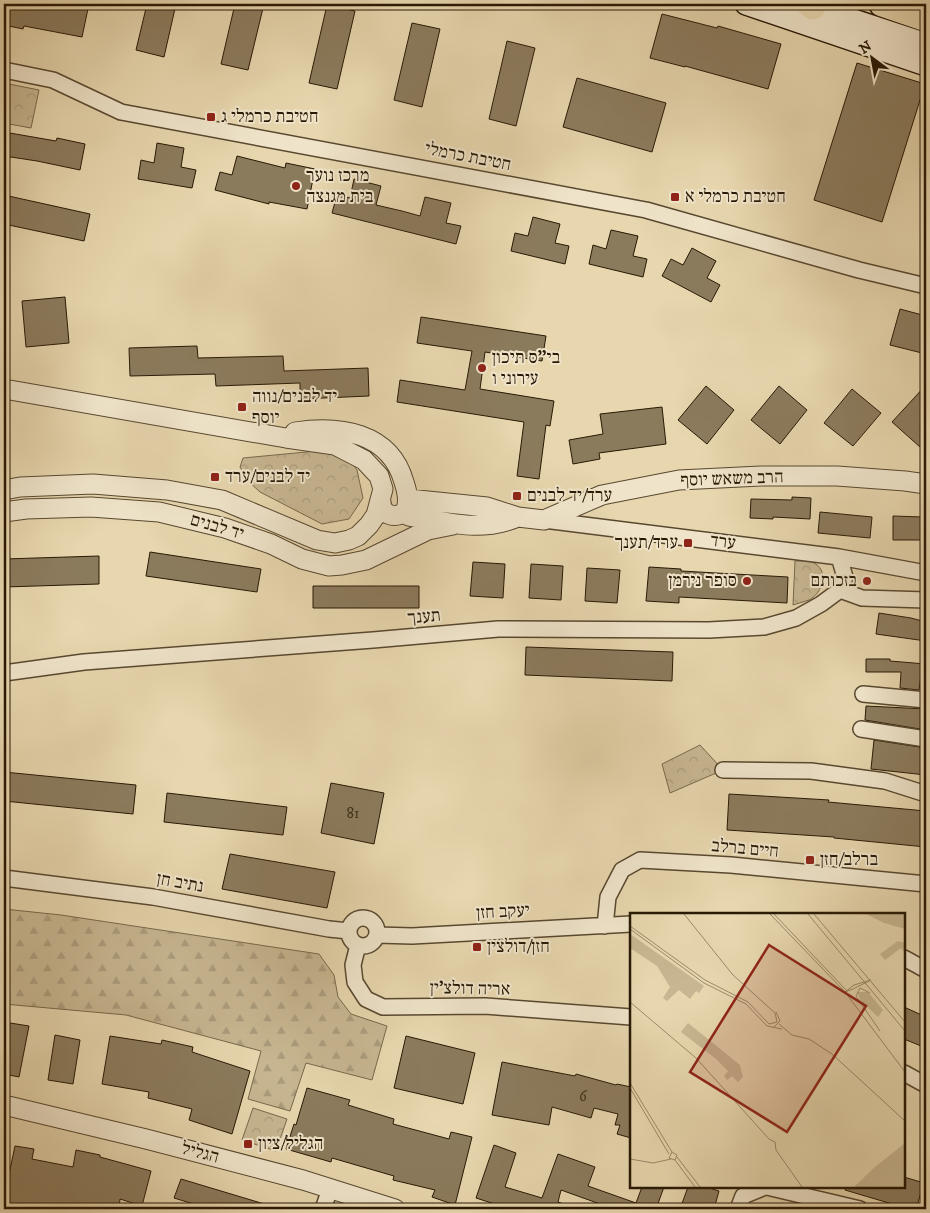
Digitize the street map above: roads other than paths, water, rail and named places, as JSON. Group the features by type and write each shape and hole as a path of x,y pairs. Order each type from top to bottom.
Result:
{"highway":[{"path":"882,4 926,19"}],"main road":[{"path":"746,4 926,65"},
{"path":"809,5 926,44"}],"street":[{"name":"חטיבת כרמלי","path":"4,70 53,80 121,112 646,210 859,270 926,286"},
{"path":"4,389 271,436 334,445 364,460 379,476 383,489 382,498"},
{"path":"271,436 331,429 370,439 382,447 397,464 404,480 404,505 398,525 384,551"},
{"name":"הרב משאש יוסף","path":"544,520 602,495 679,480 761,476 837,476 926,484"},
{"name":"יד לבנים","path":"4,490 20,487 93,484 167,490 222,500 317,540 335,543 358,536 376,515 382,498"},
{"path":"382,498 388,490 400,490 404,505"},
{"name":"ערד","path":"518,517 495,525 453,525 409,516 404,505 487,506 518,517 839,557 926,573"},
{"name":"יד לבנים","path":"4,512 26,509 91,508 159,512 225,528 271,544 302,559 329,566 366,560 428,530 453,525"},
{"path":"839,557 845,577 840,590 862,598 926,600"},
{"name":"תענך","path":"4,672 84,662 498,629 709,630 764,627 796,618 821,604 840,590"},
{"path":"863,694 926,700"},
{"path":"861,729 926,738"},
{"path":"723,770 811,771 885,781 926,794"},
{"name":"חיים ברלב","path":"605,926 608,897 622,870 640,860 731,865 926,884"},
{"name":"נתיב חן","path":"4,878 153,897 349,931"},
{"path":"366,917 374,922 377,935 372,943 362,946 350,938 349,931 353,921 366,917"},
{"name":"יעקב חזן","path":"377,935 412,936 630,924"},
{"name":"אריה דולצ'ין","path":"358,945 353,965 356,982 366,999 383,1006 486,1006 630,1018"},
{"path":"905,959 926,970"},
{"path":"905,1074 926,1085"},
{"name":"הגליל","path":"4,1105 146,1139 303,1180 395,1209"},
{"path":"738,1209 743,1196 763,1188"},
{"path":"770,1188 860,1209"},
{"path":"323,1209 330,1189"}],"place":[{"name":"חטיבת כרמלי ג","path":"211,117"},
{"name":"מרכז נוער בית מגנצה","path":"296,186"},
{"name":"חטיבת כרמלי א","path":"675,197"},
{"name":"בי\"ס תיכון עירוני ו","path":"482,368"},
{"name":"יד לבנים/נווה יוסף","path":"242,407"},
{"name":"יד לבנים/ערד","path":"215,477"},
{"name":"ערד/יד לבנים","path":"517,496"},
{"name":"ערד/תענך","path":"688,543"},
{"name":"סופר נירמן","path":"747,581"},
{"name":"בזכותם","path":"867,581"},
{"name":"ברלב/חזן","path":"810,860"},
{"name":"חזן/דולצין","path":"477,947"},
{"name":"הגליל/ציון","path":"248,1144"}]}
